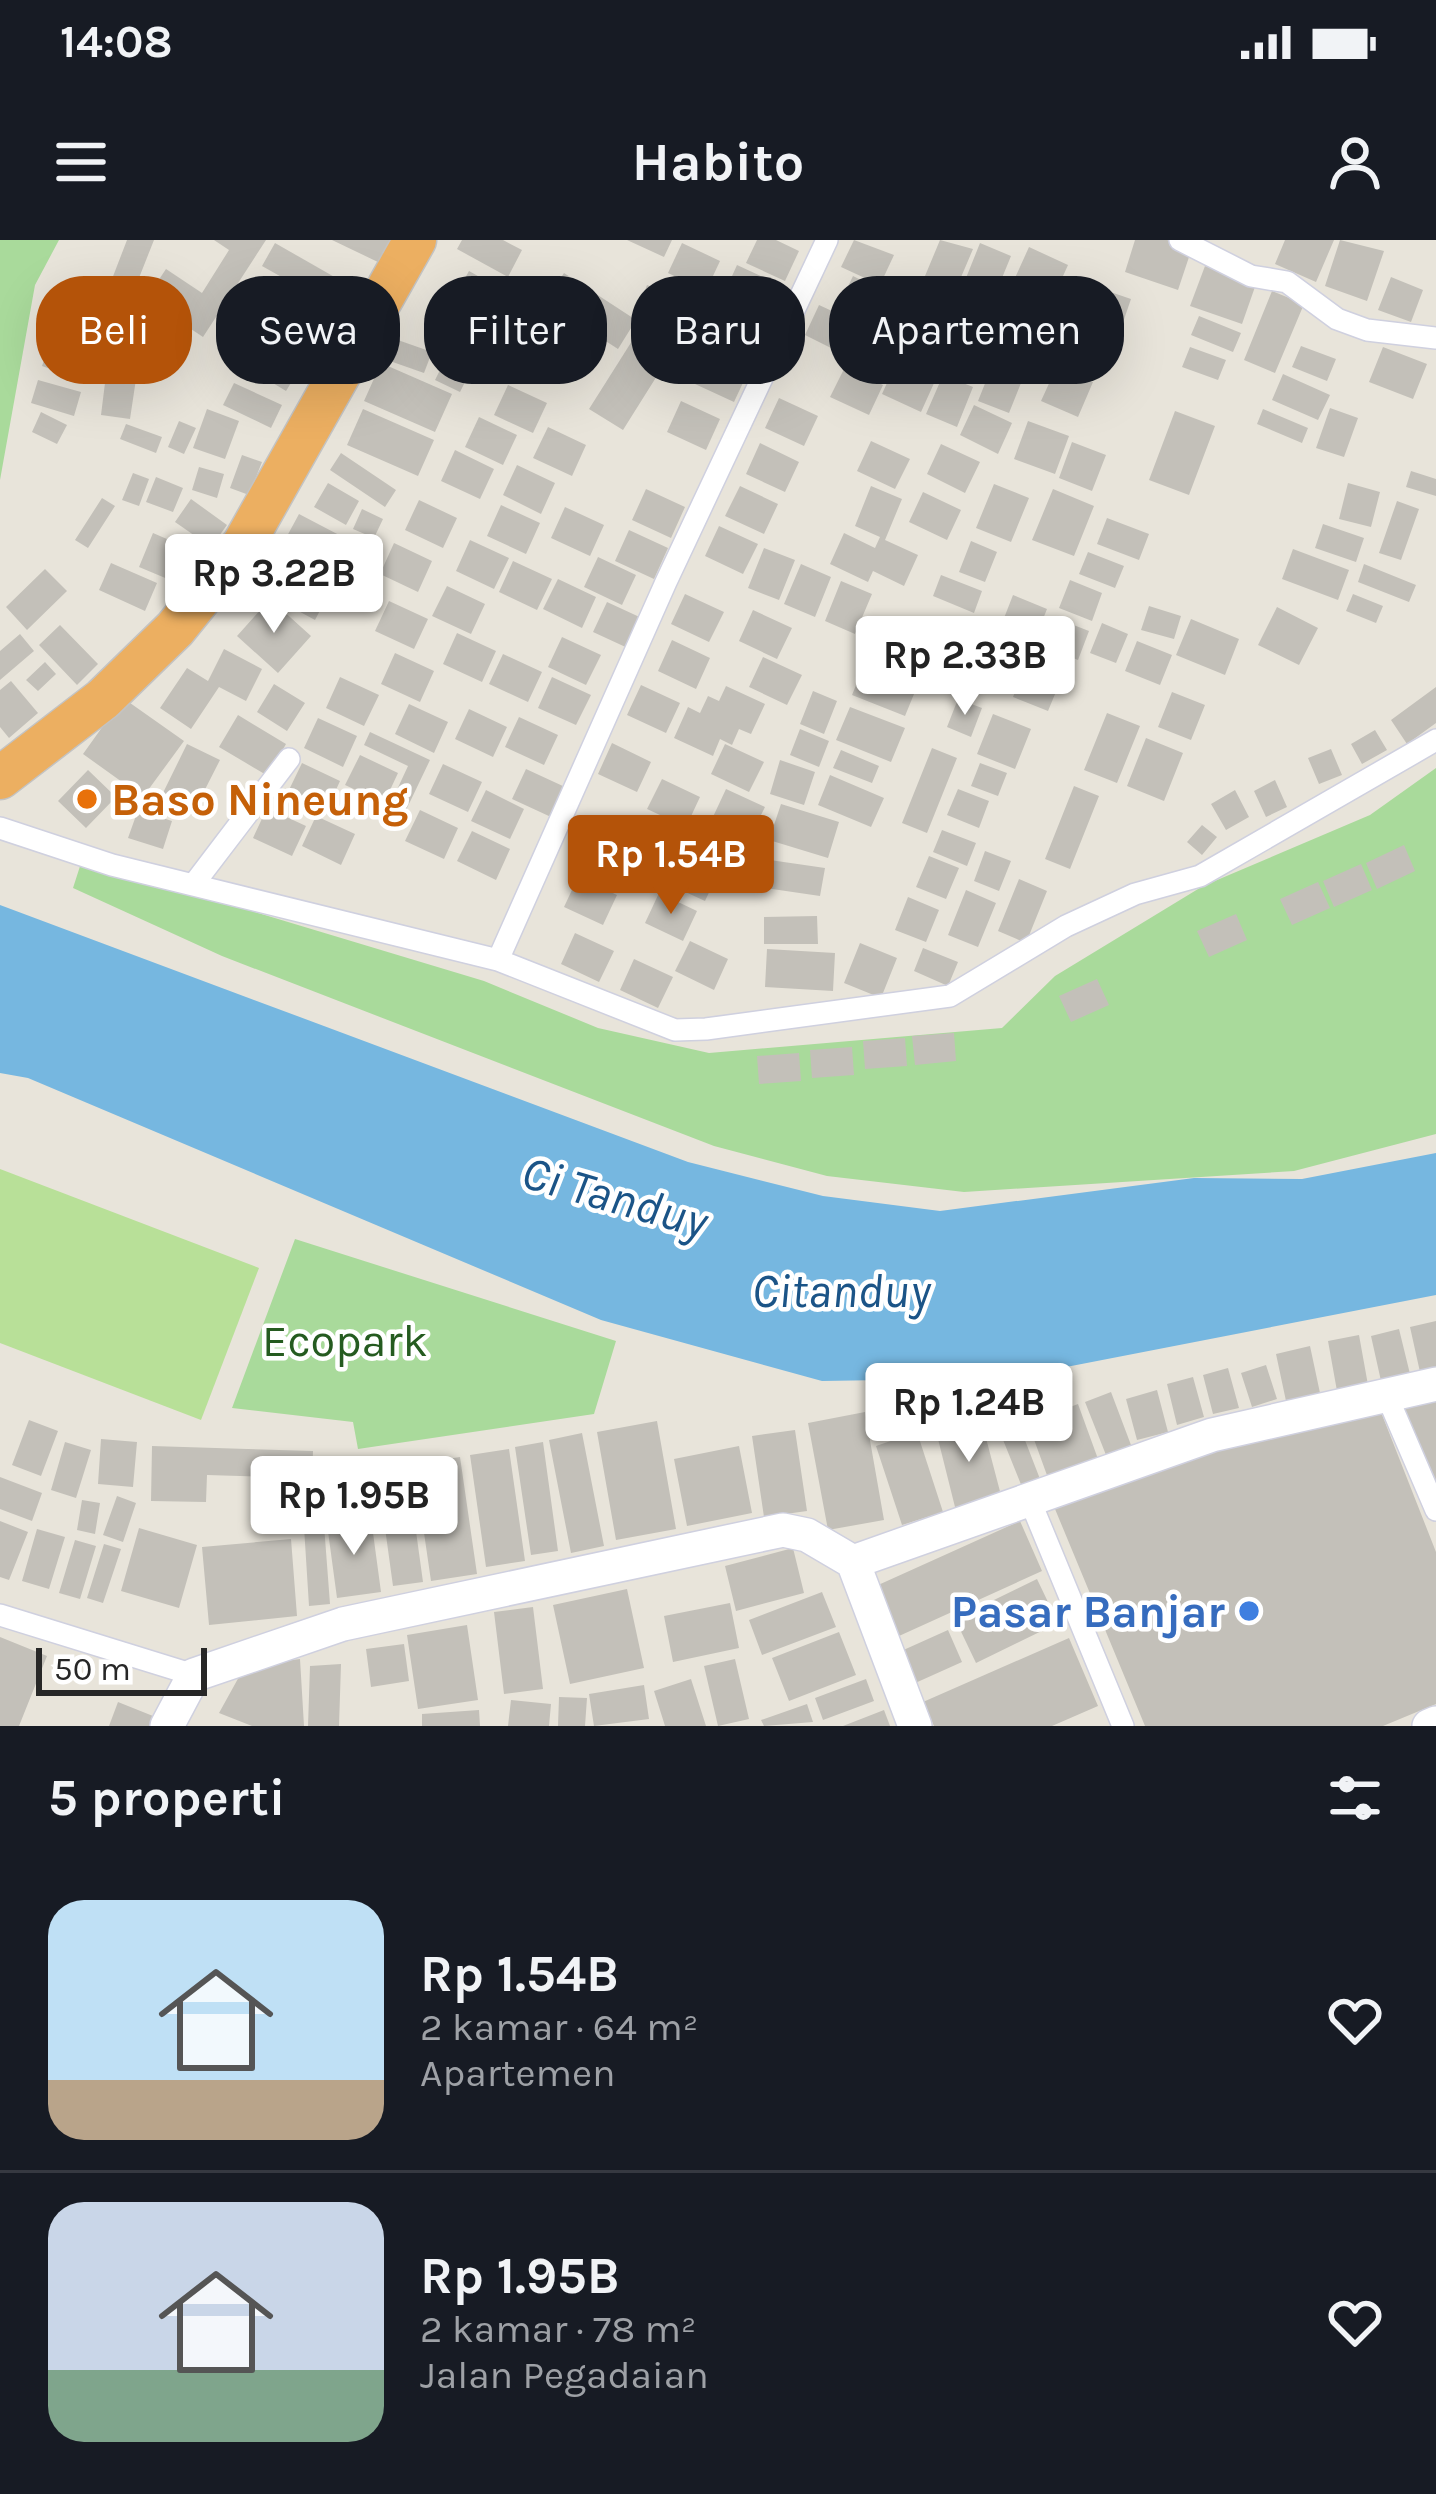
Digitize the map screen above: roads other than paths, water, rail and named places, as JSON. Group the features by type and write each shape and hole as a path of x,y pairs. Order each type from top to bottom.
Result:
{"highway":[{"path":"0,778 103,699 175,629 243,545 415,240"}],"street":[{"path":"498,960 827,240"},
{"path":"1180,240 1251,276 1287,282 1337,319 1367,330 1436,338"},
{"path":"0,828 193,886 498,960 675,1030 950,996 1135,893 1200,876 1436,740"},
{"path":"193,886 290,759"},
{"path":"853,1562 1031,1503 1212,1435 1436,1384"},
{"path":"1387,1396 1436,1510"},
{"path":"1031,1503 1123,1726"},
{"path":"0,1615 194,1675 344,1624 783,1531 807,1535 853,1562 915,1726"},
{"path":"167,1726 194,1675"}],"water":[{"name":"Citanduy","path":"0,905 688,1162 823,1196 940,1211 1194,1178 1302,1179 1436,1153 1436,1295 1009,1378 822,1381 601,1320 28,1078 0,1073"}],"place":[{"name":"Baso Nineung","path":"87,799"},
{"name":"Pasar Banjar","path":"1249,1611"}],"water label":[{"name":"Ci Tanduy","path":"615,1196"}],"park label":[{"name":"Ecopark","path":"345,1340"}]}
